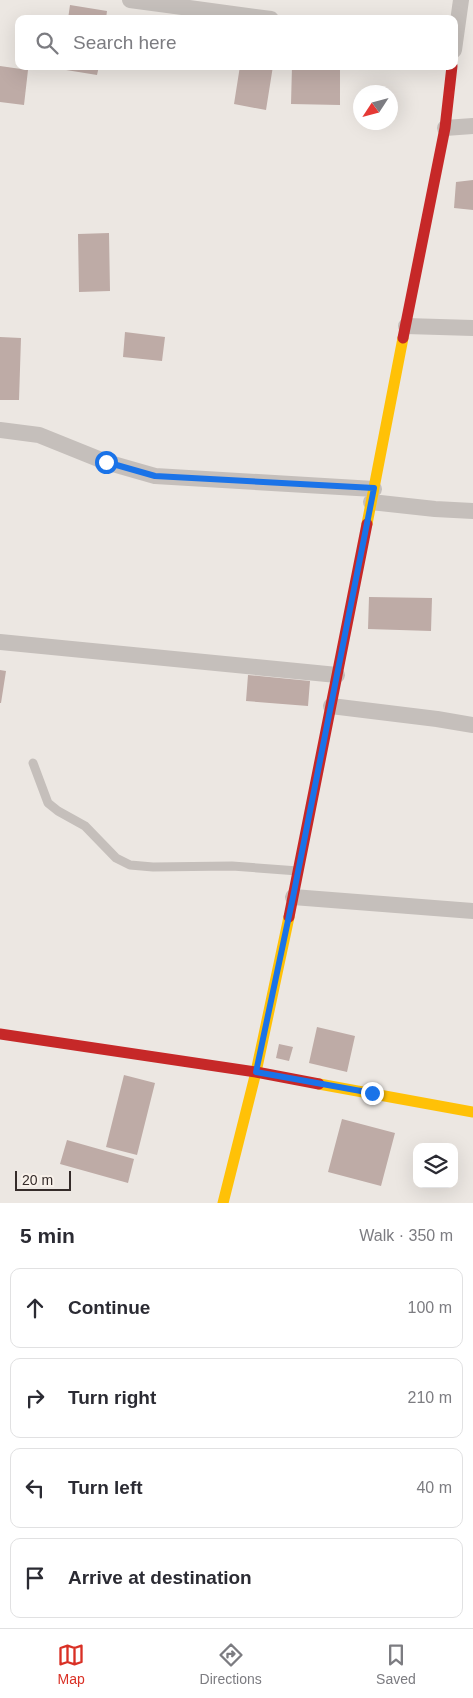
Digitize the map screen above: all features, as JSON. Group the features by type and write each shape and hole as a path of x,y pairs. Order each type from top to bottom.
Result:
{"street":[{"path":"130,0 241,15"},
{"path":"458,16 460,0"},
{"path":"223,1203 256,1072 293,897 444,128 451,70"},
{"path":"444,128 473,126"},
{"path":"406,326 473,328"},
{"path":"0,430 39,435 106,462 155,476 373,495 435,509 473,511"},
{"path":"0,642 337,675"},
{"path":"331,706 473,725"},
{"path":"293,897 473,911"},
{"path":"0,1034 256,1072 473,1112"}],"lane":[{"path":"33,764 48,803 58,811 85,826 116,858 130,864 153,867 232,866 298,872"}],"building":[{"path":"70,5 107,11 106,15 69,15"},
{"path":"0,66 15,68 15,70 28,70 24,105 0,102"},
{"path":"66,70 98,70 97,75"},
{"path":"239,70 272,70 266,110 234,104"},
{"path":"292,70 340,70 340,105 291,104"},
{"path":"473,180 473,210 454,208 456,182"},
{"path":"109,233 110,291 79,292 78,234"},
{"path":"125,332 165,337 162,361 123,357"},
{"path":"0,337 21,338 19,400 0,400"},
{"path":"369,597 432,598 431,631 368,629"},
{"path":"0,670 6,671 1,703 0,703"},
{"path":"248,675 310,681 308,706 246,701"},
{"path":"317,1027 355,1036 347,1072 309,1063"},
{"path":"279,1044 293,1047 289,1061 276,1058"},
{"path":"124,1075 155,1083 137,1155 106,1147"},
{"path":"342,1119 395,1133 381,1186 328,1172"},
{"path":"67,1140 134,1159 128,1183 60,1164"}],"traffic: slow":[{"path":"367,524 403,338"},
{"path":"223,1203 256,1072 289,917"},
{"path":"319,1084 473,1112"}],"traffic: jam":[{"path":"403,338 445,128 452,70"},
{"path":"289,917 367,524"},
{"path":"0,1034 256,1072 319,1084"}],"route":[{"path":"106,462 155,476 374,488 293,897 256,1072 372,1093"}]}
